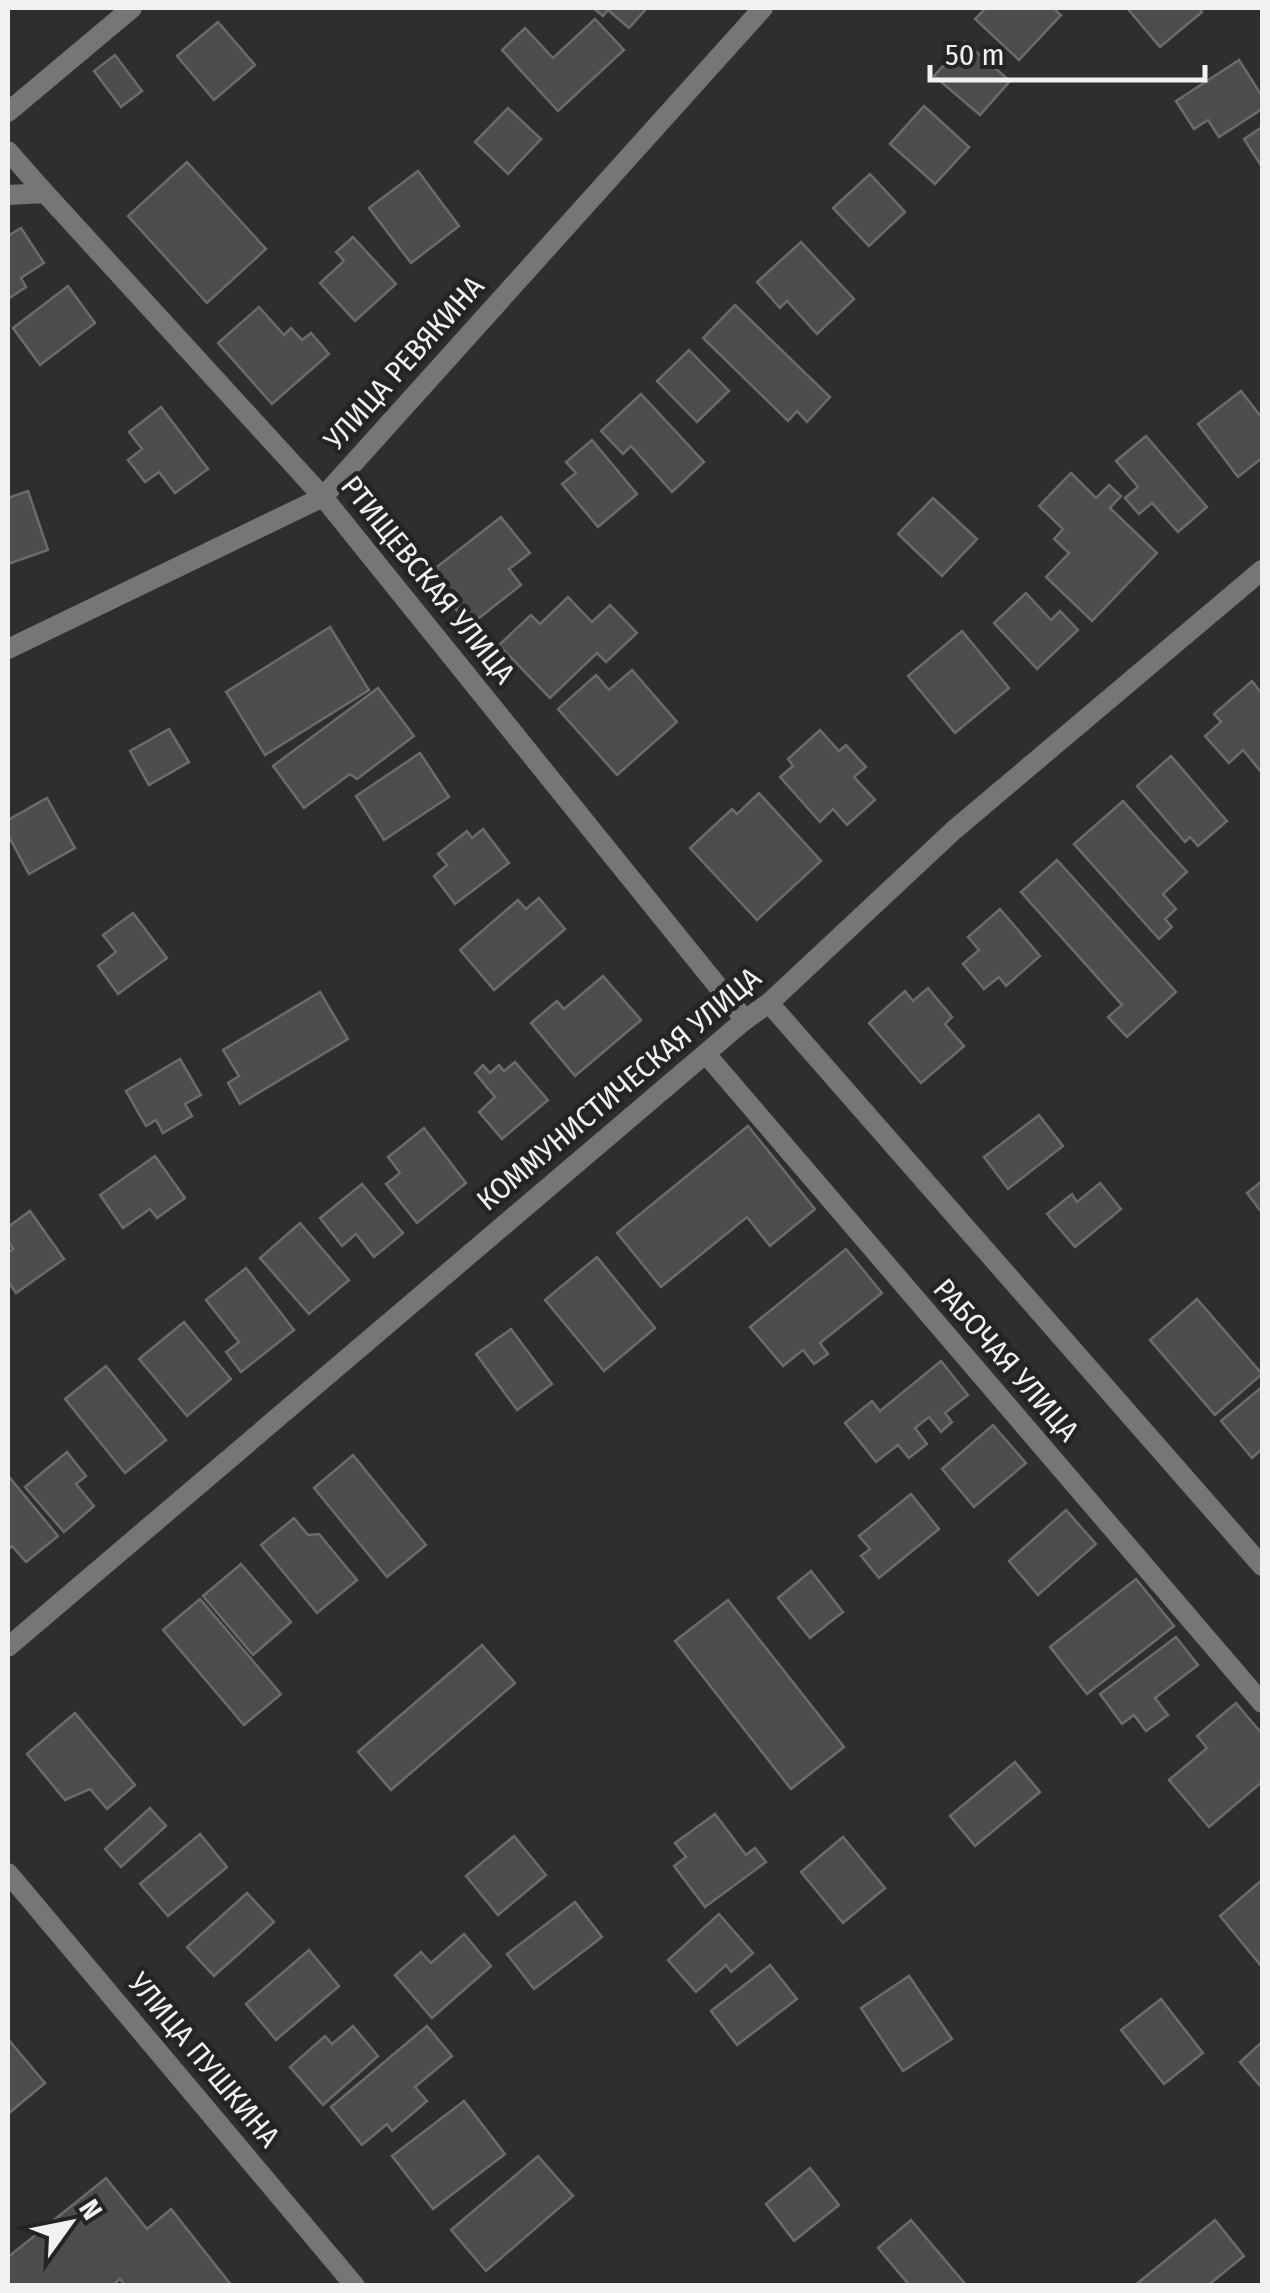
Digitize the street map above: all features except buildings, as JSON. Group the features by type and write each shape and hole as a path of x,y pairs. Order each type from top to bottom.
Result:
{"street":[{"path":"8,112 132,8"},
{"name":"УЛИЦА РЕВЯКИНА","path":"8,649 323,498 763,8"},
{"name":"РТИЩЕВСКАЯ УЛИЦА","path":"8,151 323,498 745,1020"},
{"path":"8,195 45,194"},
{"name":"КОММУНИСТИЧЕСКАЯ УЛИЦА","path":"8,1647 745,1020 769,1004 954,830 1262,570"},
{"name":"РАБОЧАЯ УЛИЦА","path":"769,1004 1262,1566"},
{"name":"РАБОЧАЯ УЛИЦА","path":"706,1054 1262,1703"},
{"name":"УЛИЦА ПУШКИНА","path":"8,1873 355,2286"}]}
